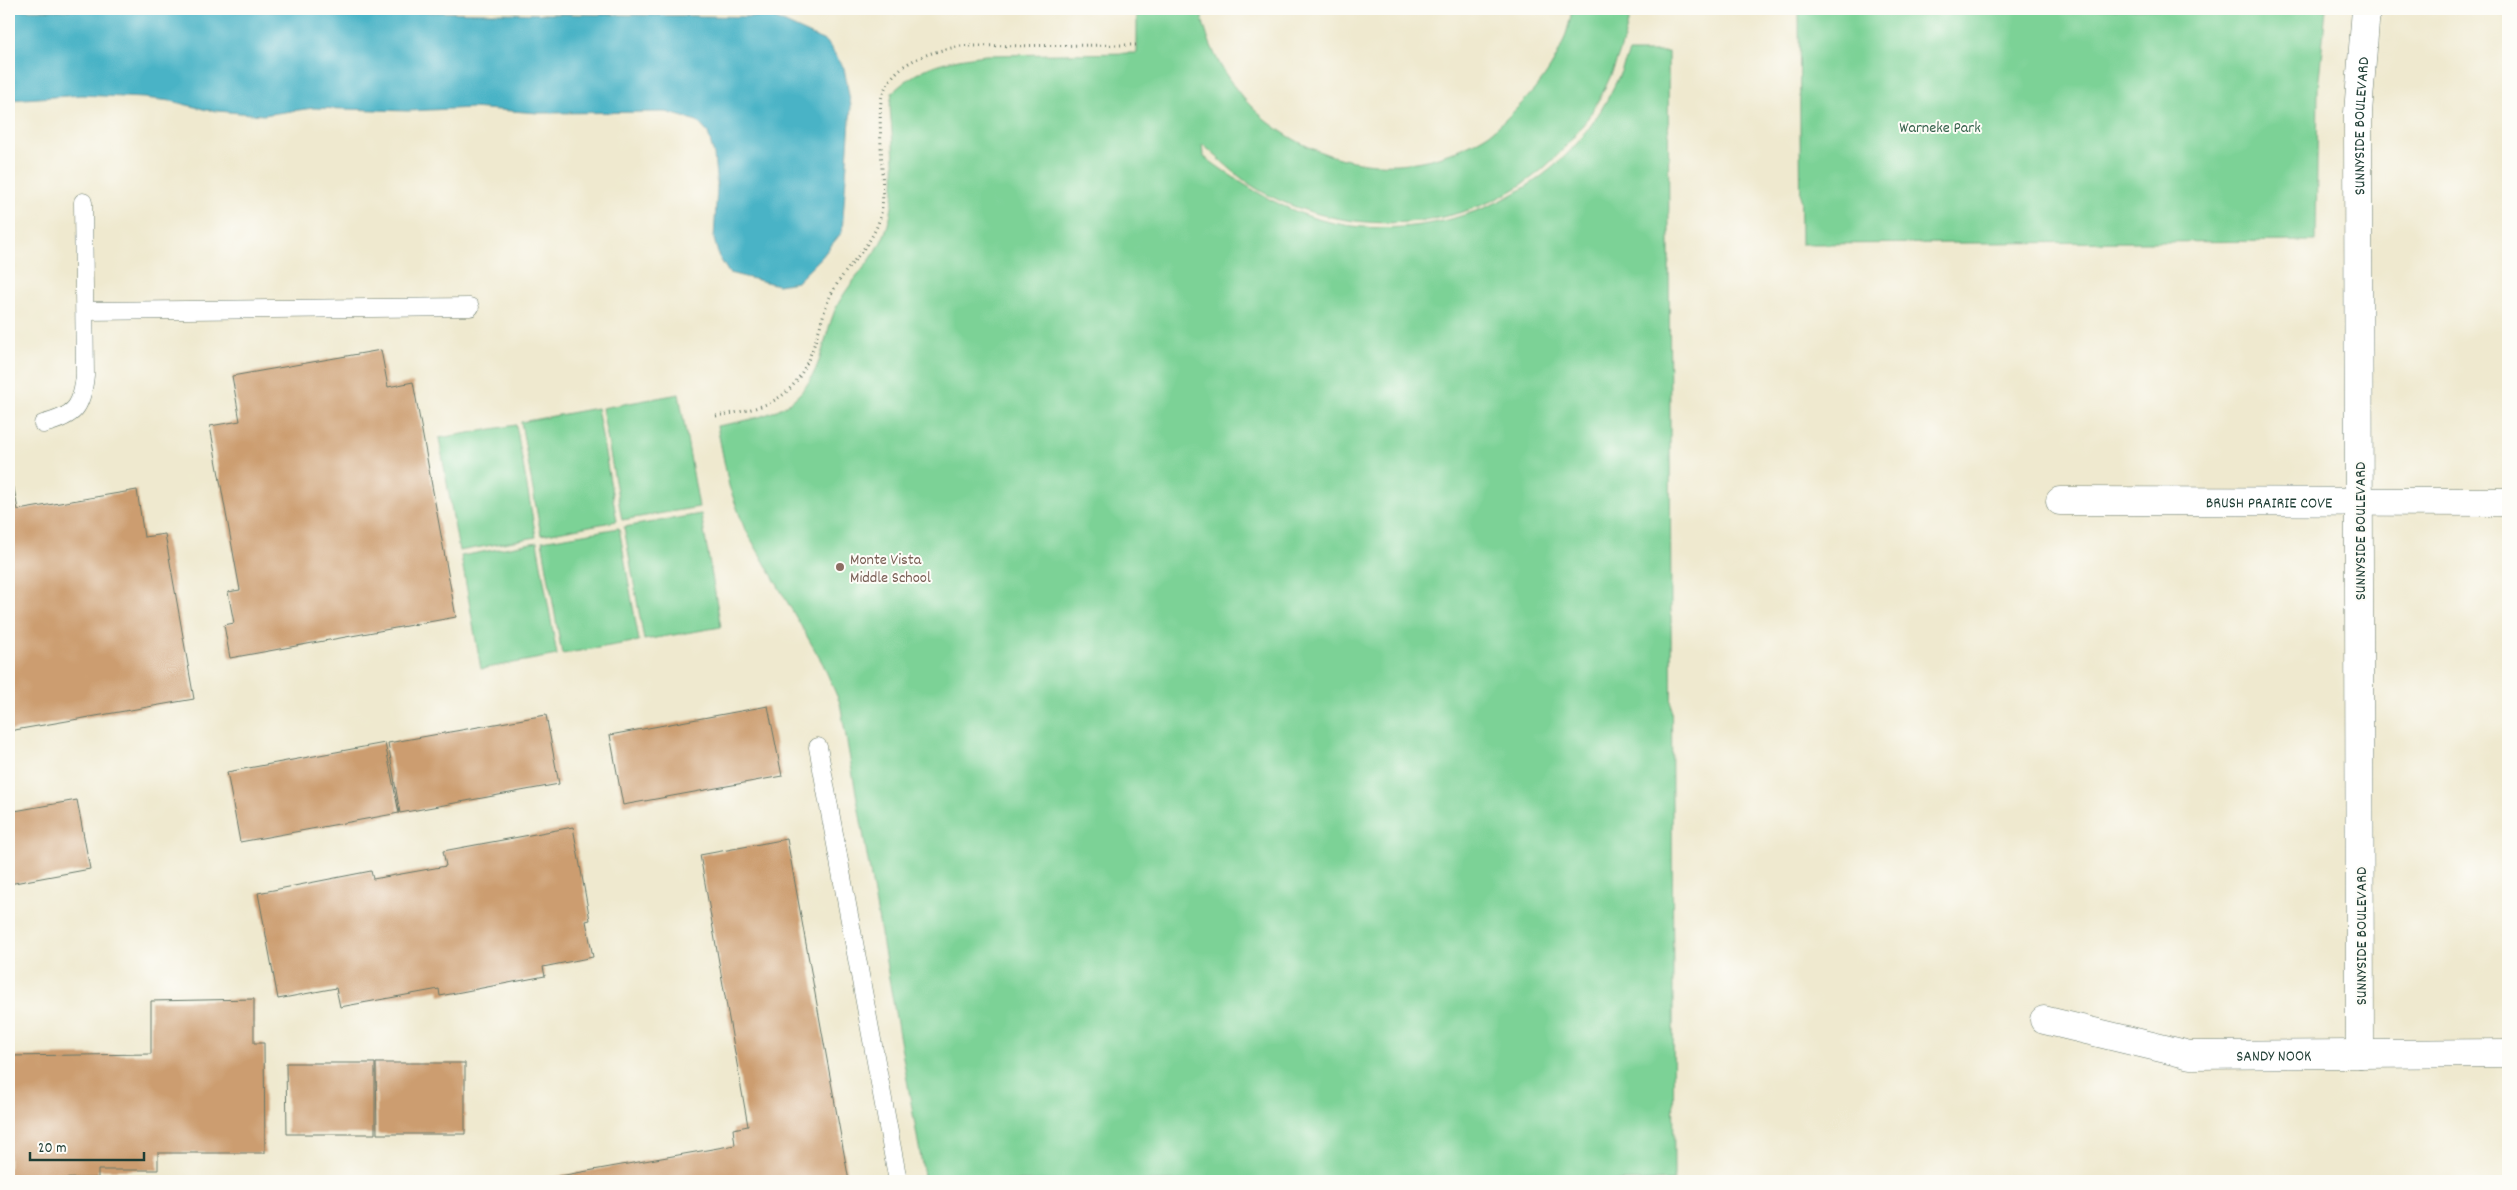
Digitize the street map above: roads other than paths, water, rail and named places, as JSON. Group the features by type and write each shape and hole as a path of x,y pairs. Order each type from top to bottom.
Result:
{"street":[{"name":"SUNNYSIDE BOULEVARD","path":"2360,1054 2358,113 2366,9"},
{"name":"BRUSH PRAIRIE COVE","path":"2060,501 2508,502"},
{"name":"SANDY NOOK","path":"2044,1020 2190,1055 2508,1052"}],"lane":[{"path":"43,424 74,411 83,395 85,311 83,202"},
{"path":"85,311 470,307"},
{"path":"818,747 898,1181"}],"water":[{"path":"9,10 423,12 772,17 827,42 844,68 851,106 842,232 821,258 797,282 778,285 729,273 719,257 714,239 717,188 714,155 708,133 697,121 666,112 538,113 472,108 408,111 313,108 263,115 207,110 171,101 144,98 82,95 9,100"}],"place":[{"name":"Monte Vista Middle School","path":"840,567"}],"park label":[{"name":"Warneke Park","path":"1940,126"}]}
